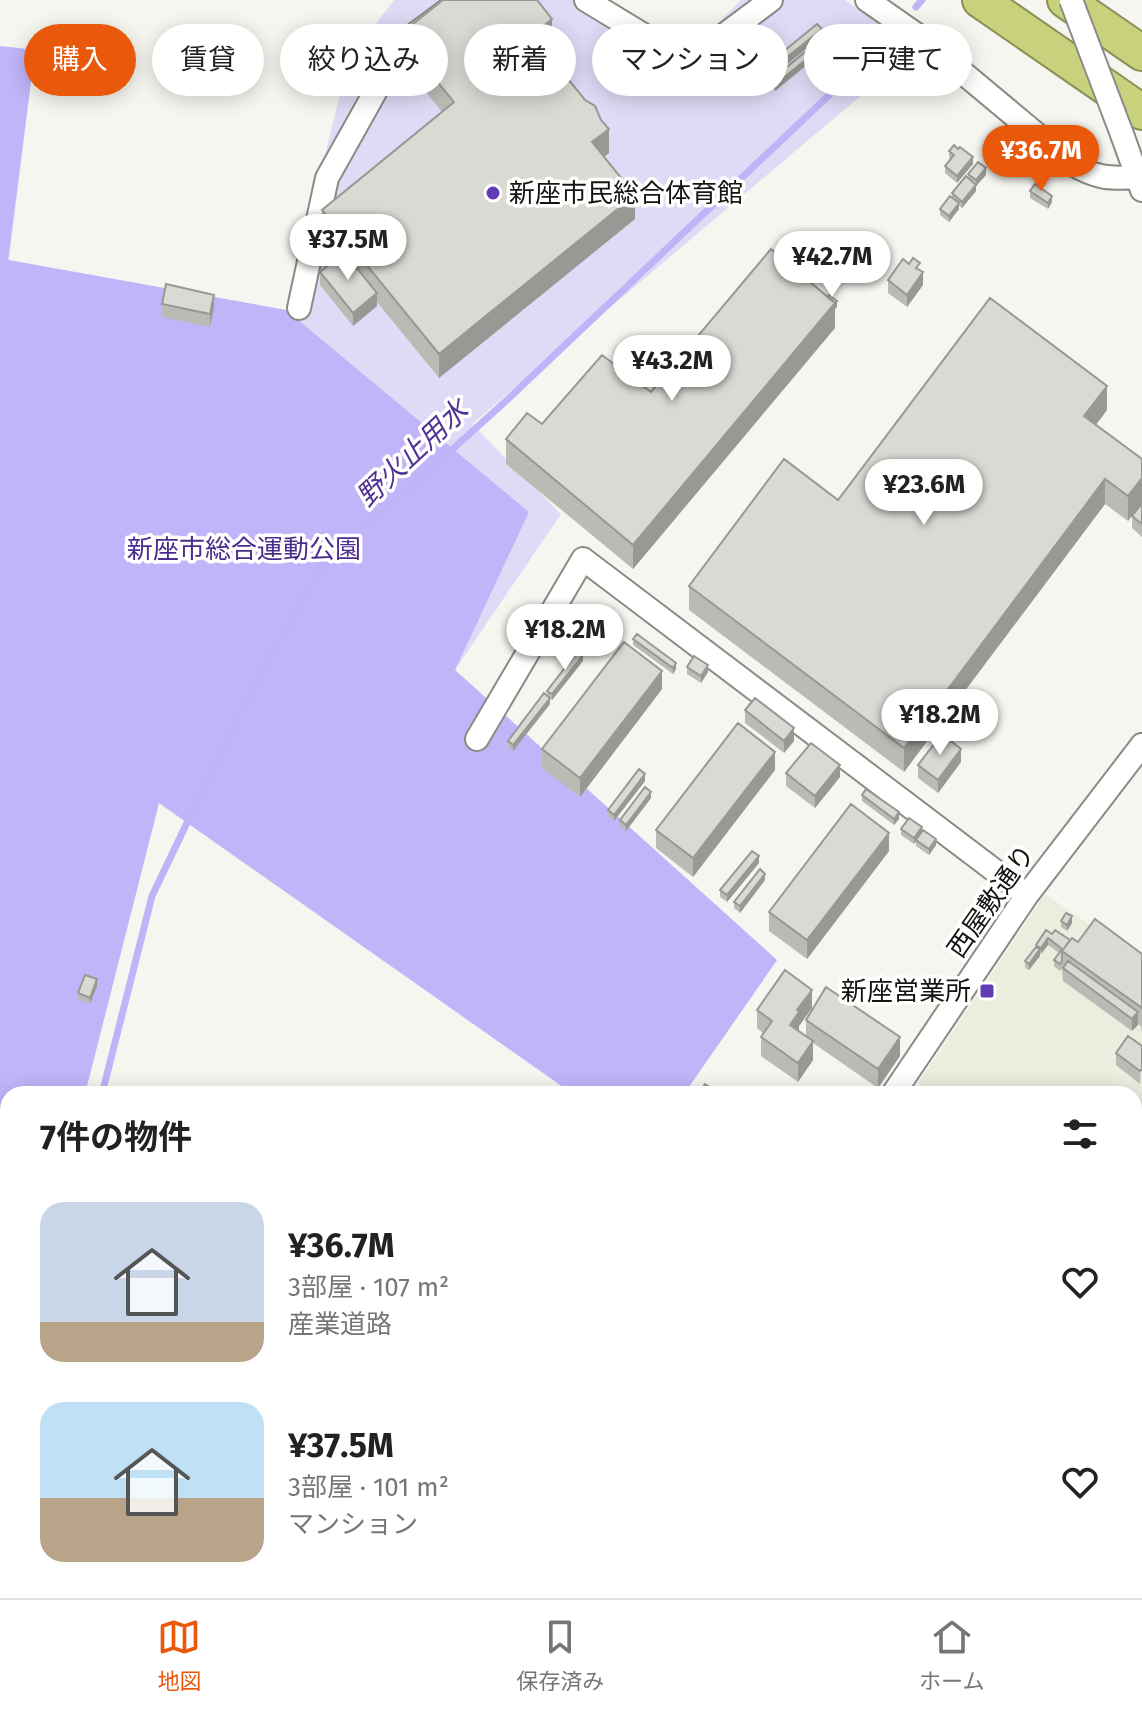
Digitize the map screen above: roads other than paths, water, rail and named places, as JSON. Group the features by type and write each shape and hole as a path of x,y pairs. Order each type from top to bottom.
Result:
{"highway":[{"path":"980,0 1133,124"},
{"path":"1068,0 1142,53"}],"street":[{"path":"299,308 327,178 402,44 461,0"},
{"path":"586,0 688,62 771,0"},
{"path":"867,0 920,37 1071,163 1101,177 1140,184 1133,124 1068,0"},
{"path":"477,739 583,559 1027,895"},
{"name":"西屋敷通り","path":"898,1086 1027,895 1142,745"}],"waterway":[{"name":"野火止用水","path":"916,7 922,0"},
{"name":"野火止用水","path":"104,1086 152,896 241,710 320,569 508,399 828,96"}],"place":[{"name":"新座市民総合体育館","path":"493,193"},
{"name":"新座営業所","path":"987,991"}],"park label":[{"name":"新座市総合運動公園","path":"244,549"}]}
